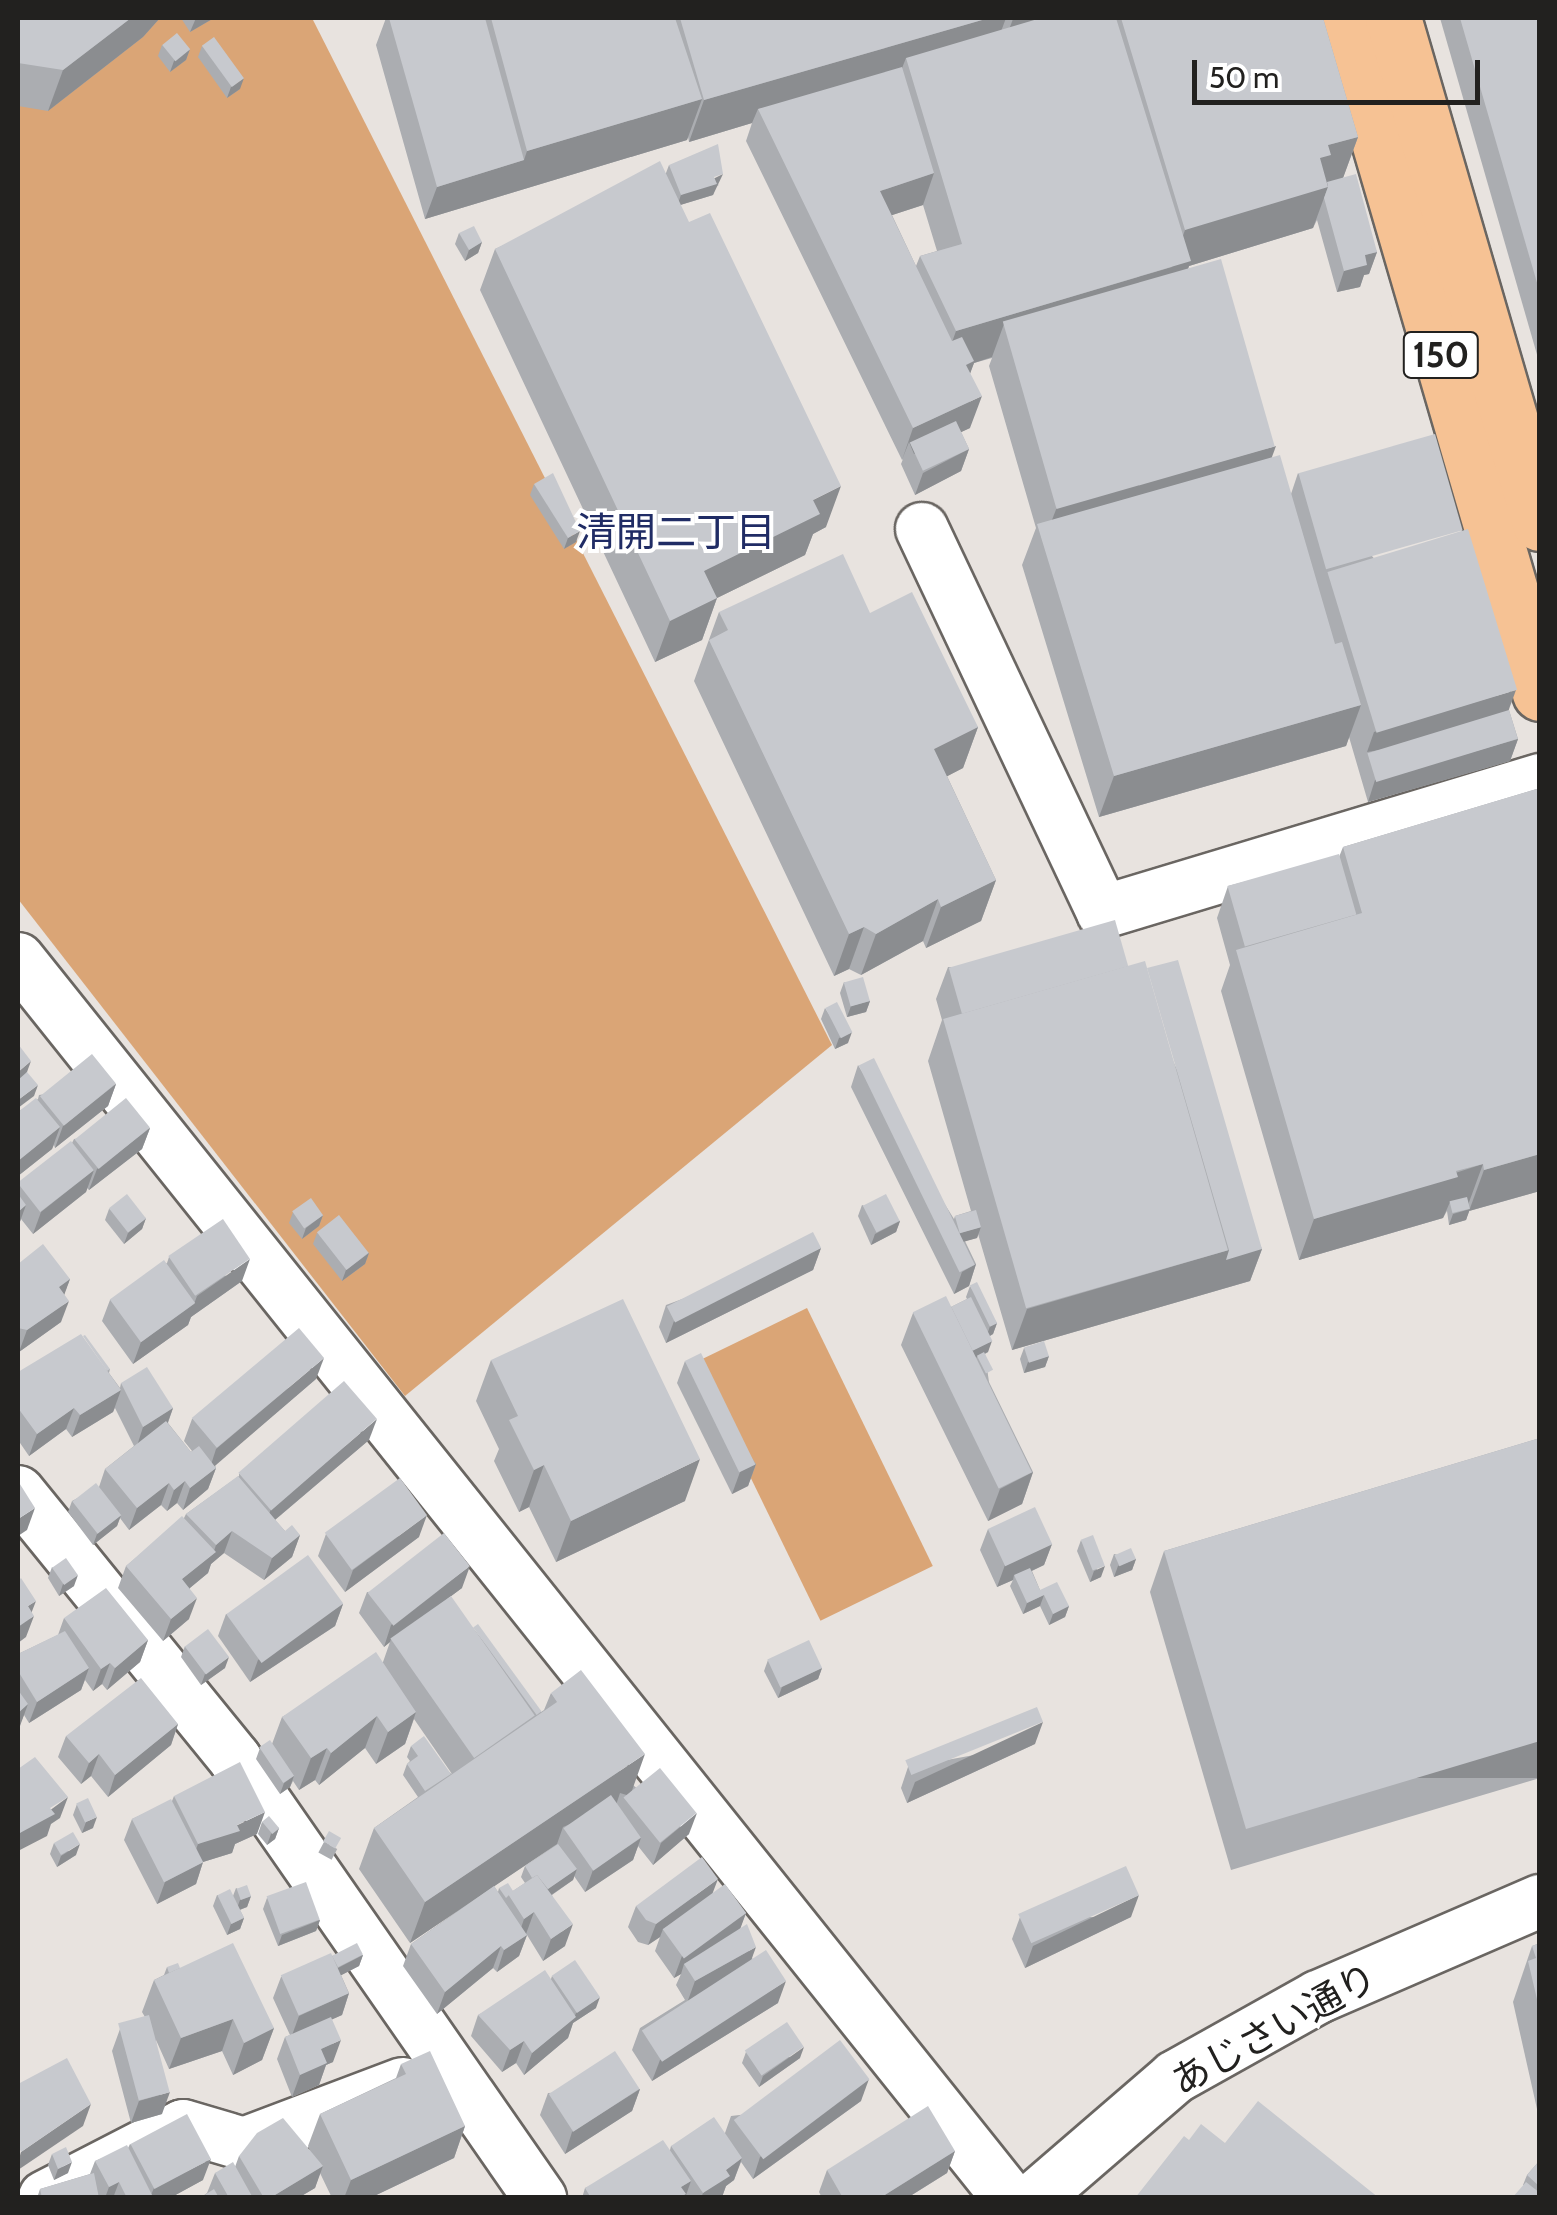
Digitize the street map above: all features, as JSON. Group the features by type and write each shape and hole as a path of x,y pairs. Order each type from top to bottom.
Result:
{"highway":[{"name":"150","path":"1343,18 1540,693"},
{"name":"150","path":"1393,18 1540,523"}],"street":[{"path":"922,529 1103,912 1540,780"},
{"path":"18,959 1009,2198"},
{"path":"18,1492 236,1759 453,2067 540,2198"},
{"name":"あじさい通り","path":"1035,2198 1175,2078 1318,1997 1540,1901"},
{"path":"45,2197 182,2126 244,2144 453,2067"}],"shaded area":[{"path":"18,18 312,18 832,1045 405,1396 18,899"},
{"path":"807,1308 933,1566 820,1621 695,1363"}],"building":[{"path":"18,18 131,18 63,70 18,63"},
{"path":"389,18 485,18 524,160 437,187"},
{"path":"491,18 675,18 702,99 527,151"},
{"path":"680,18 989,18 704,100"},
{"path":"1041,18 1116,18 1191,261 956,331 920,256 962,244 906,58"},
{"path":"1121,18 1323,18 1358,137 1328,145 1331,155 1320,158 1328,187 1185,230"},
{"path":"1460,18 1540,18 1540,293"},
{"path":"177,33 190,49 175,61 162,45"},
{"path":"214,37 244,78 232,87 202,46"},
{"path":"902,67 934,173 880,191 952,341 962,337 974,361 966,365 982,396 913,428 758,109"},
{"path":"718,144 723,174 714,177 717,184 681,195 669,165"},
{"path":"660,161 689,222 710,213 841,486 813,500 820,514 704,571 717,598 670,621 495,249"},
{"path":"1356,174 1377,252 1365,255 1367,265 1344,271 1324,198 1327,182"},
{"path":"474,226 482,242 469,250 459,233"},
{"path":"1221,259 1275,446 1057,509 1003,322"},
{"path":"956,421 969,449 923,471 910,443"},
{"path":"1435,434 1463,530 1326,569 1299,473"},
{"path":"1280,455 1335,644 1342,642 1361,705 1114,776 1037,524"},
{"path":"553,473 580,531 568,538 534,484"},
{"path":"1468,529 1517,690 1377,733 1327,572"},
{"path":"843,554 870,613 912,592 978,727 934,749 996,880 941,907 938,899 876,934 864,927 849,934 709,640 728,630 719,612"},
{"path":"1509,710 1518,739 1376,782 1367,753"},
{"path":"1540,788 1540,1154 1484,1170 1483,1164 1456,1171 1458,1177 1314,1219 1236,950 1362,913 1343,847"},
{"path":"1339,854 1356,915 1245,947 1227,886"},
{"path":"1115,920 1128,966 962,1014 949,968"},
{"path":"1178,960 1262,1249 1226,1260 1229,1250 1147,968"},
{"path":"1145,961 1228,1250 1026,1308 943,1019"},
{"path":"863,977 870,1001 851,1007 844,983"},
{"path":"837,1002 852,1032 841,1038 825,1008"},
{"path":"18,1044 31,1061 18,1072"},
{"path":"92,1054 116,1084 64,1126 40,1096"},
{"path":"874,1058 975,1265 960,1272 859,1065"},
{"path":"27,1072 38,1085 18,1100 18,1080"},
{"path":"36,1098 60,1127 18,1161 18,1112"},
{"path":"126,1098 150,1128 99,1169 75,1140"},
{"path":"71,1141 94,1170 40,1212 18,1182"},
{"path":"18,1194 26,1205 18,1212"},
{"path":"127,1194 146,1218 128,1233 109,1208"},
{"path":"886,1194 900,1221 876,1233 863,1206"},
{"path":"1467,1197 1470,1209 1452,1213 1450,1201"},
{"path":"311,1198 323,1215 304,1228 292,1211"},
{"path":"976,1210 981,1227 960,1233 955,1216"},
{"path":"339,1215 369,1253 346,1270 317,1232"},
{"path":"223,1219 250,1259 195,1296 168,1256"},
{"path":"813,1232 821,1248 675,1322 667,1306"},
{"path":"43,1244 70,1279 59,1287 69,1301 27,1330 18,1328 18,1264"},
{"path":"164,1260 195,1303 141,1342 110,1299"},
{"path":"977,1282 997,1323 990,1327 970,1286"},
{"path":"946,1296 1032,1472 999,1488 913,1312"},
{"path":"971,1297 992,1341 973,1351 951,1307"},
{"path":"623,1299 700,1459 571,1521 544,1465 534,1470 509,1420 518,1416 491,1360"},
{"path":"299,1328 324,1358 217,1448 192,1418"},
{"path":"81,1334 121,1390 80,1415 74,1408 37,1434 18,1408 18,1372"},
{"path":"85,1335 110,1369 107,1371"},
{"path":"1044,1341 1049,1356 1029,1363 1024,1347"},
{"path":"984,1352 993,1370 986,1373 977,1356"},
{"path":"701,1353 755,1464 739,1472 685,1361"},
{"path":"147,1367 173,1408 143,1427 121,1383"},
{"path":"344,1381 377,1419 271,1511 238,1473"},
{"path":"166,1421 191,1452 199,1446 216,1468 190,1488 185,1481 174,1490 169,1483 137,1508 105,1469"},
{"path":"1540,1438 1540,1741 1246,1829 1164,1551"},
{"path":"238,1476 285,1531 292,1525 300,1535 272,1558 232,1531 216,1545 186,1514"},
{"path":"400,1478 427,1515 352,1570 325,1533"},
{"path":"18,1481 35,1508 18,1519"},
{"path":"96,1483 121,1515 98,1534 72,1501"},
{"path":"1035,1507 1052,1544 1005,1566 988,1529"},
{"path":"182,1516 216,1552 182,1579 197,1598 171,1619 126,1566"},
{"path":"444,1533 470,1566 393,1626 368,1593"},
{"path":"1093,1535 1105,1566 1093,1570 1081,1540"},
{"path":"1131,1548 1136,1559 1119,1566 1115,1555"},
{"path":"308,1555 343,1604 262,1663 226,1614"},
{"path":"66,1558 78,1575 64,1585 52,1568"},
{"path":"1030,1568 1040,1590 1057,1582 1069,1606 1053,1614 1044,1595 1027,1603 1014,1575"},
{"path":"21,1578 36,1601 28,1606 34,1616 18,1627 18,1581"},
{"path":"106,1588 148,1640 115,1668 110,1663 101,1669 64,1618"},
{"path":"451,1596 535,1716 474,1758 390,1638"},
{"path":"478,1624 541,1711 537,1715 473,1628"},
{"path":"208,1629 229,1657 206,1674 185,1646"},
{"path":"65,1631 89,1668 37,1702 18,1671 18,1654"},
{"path":"809,1640 822,1668 780,1688 767,1659"},
{"path":"376,1652 416,1712 388,1732 377,1716 331,1753 327,1748 311,1758 282,1717"},
{"path":"581,1670 645,1754 425,1902 374,1828 557,1702 551,1693"},
{"path":"141,1678 178,1724 115,1775 99,1754 89,1763 66,1736"},
{"path":"18,1690 28,1704 18,1713"},
{"path":"1037,1707 1043,1722 911,1775 905,1760"},
{"path":"424,1736 451,1774 425,1791 407,1764 418,1756 411,1746"},
{"path":"270,1740 294,1776 283,1783 259,1747"},
{"path":"35,1757 68,1797 50,1808 55,1814 18,1834 18,1769"},
{"path":"240,1762 265,1812 237,1825 240,1831 198,1844 174,1796"},
{"path":"660,1768 697,1813 660,1843 623,1798"},
{"path":"611,1795 641,1838 593,1871 563,1828"},
{"path":"88,1798 97,1817 85,1823 76,1803"},
{"path":"171,1799 203,1862 164,1882 132,1819"},
{"path":"269,1816 279,1828 272,1834 262,1822"},
{"path":"329,1831 341,1838 335,1848 323,1841"},
{"path":"73,1832 80,1844 61,1855 54,1843"},
{"path":"558,1844 577,1869 548,1889 537,1875 532,1878 525,1866"},
{"path":"702,1857 718,1879 656,1924 646,1920 636,1906"},
{"path":"1126,1866 1139,1895 1031,1943 1018,1914"},
{"path":"537,1875 573,1924 551,1939 534,1912 524,1919 508,1894"},
{"path":"306,1882 320,1920 280,1934 267,1896"},
{"path":"508,1883 513,1891 506,1898 499,1888"},
{"path":"725,1884 746,1913 684,1958 663,1929"},
{"path":"247,1885 251,1896 241,1900 237,1889"},
{"path":"494,1886 527,1935 504,1950 501,1946 445,1992 411,1944"},
{"path":"230,1889 244,1918 231,1924 217,1895"},
{"path":"747,1924 756,1947 695,1981 684,1964"},
{"path":"233,1943 274,2028 244,2043 233,2019 181,2038 154,1980"},
{"path":"357,1943 363,1955 338,1967 332,1956"},
{"path":"1540,1943 1540,2012 1528,1961 1536,1958 1532,1946"},
{"path":"766,1950 786,1981 662,2062 642,2031"},
{"path":"331,1953 349,1993 299,2016 281,1975"},
{"path":"575,1960 600,1997 577,2013 552,1976"},
{"path":"178,1963 180,1968 169,1973 167,1967"},
{"path":"545,1970 576,2017 532,2053 524,2041 510,2050 478,2015"},
{"path":"149,2015 170,2092 139,2101 118,2023"},
{"path":"331,2017 341,2040 321,2049 327,2063 300,2075 285,2037"},
{"path":"787,2022 804,2047 761,2075 745,2051"},
{"path":"840,2040 869,2079 763,2159 734,2120"},
{"path":"430,2051 465,2126 351,2180 320,2114 406,2074 401,2064"},
{"path":"615,2051 640,2089 573,2132 549,2094"},
{"path":"67,2058 91,2104 21,2152 18,2084"},
{"path":"1258,2101 1379,2198 1135,2198 1184,2136 1189,2140 1201,2124 1225,2143"},
{"path":"928,2106 955,2151 880,2198 843,2198 827,2170"},
{"path":"187,2114 211,2159 154,2189 130,2144"},
{"path":"714,2117 742,2158 726,2170 730,2176 703,2193 671,2146"},
{"path":"283,2118 323,2166 264,2198 239,2156 257,2133"},
{"path":"663,2140 691,2181 681,2187 686,2194 679,2198 591,2198 585,2188"},
{"path":"127,2145 152,2195 147,2198 127,2198 119,2182 109,2187 95,2161"},
{"path":"66,2147 72,2162 58,2169 52,2154"},
{"path":"1540,2160 1540,2187 1527,2175"},
{"path":"233,2162 253,2198 226,2198 215,2173"},
{"path":"94,2173 99,2198 42,2198 40,2189"},
{"path":"1526,2182 1540,2193 1540,2198 1512,2198"},
{"path":"214,2189 219,2198 200,2198"}],"district":[{"name":"清開二丁目","path":"676,532"}]}
